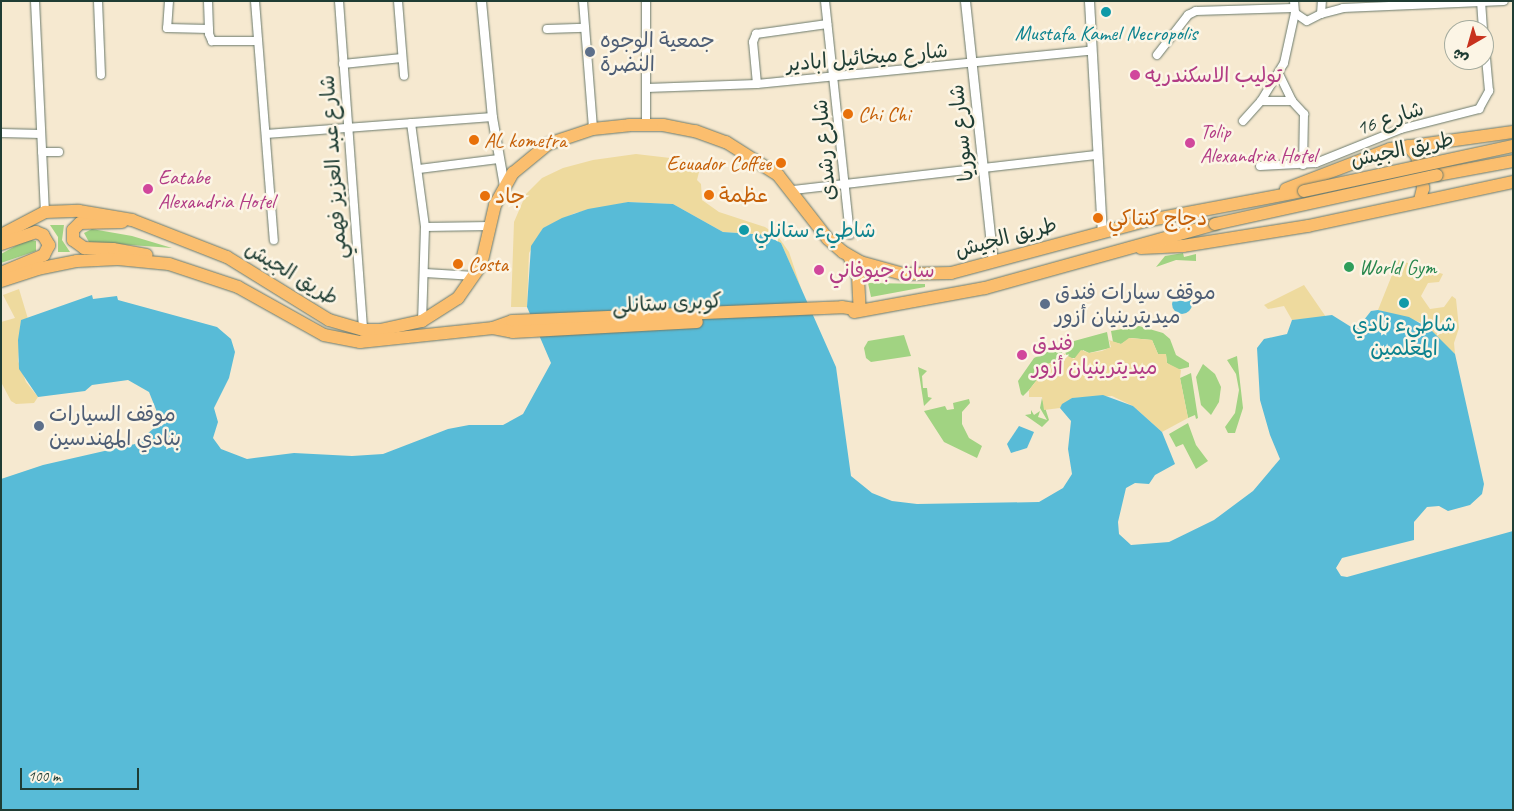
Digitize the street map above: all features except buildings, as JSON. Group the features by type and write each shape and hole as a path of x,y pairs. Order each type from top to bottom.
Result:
{"highway":[{"name":"طريق الجيش","path":"1,235 45,212 79,211 132,220 227,258 266,279 316,313 344,326 363,330 402,327 422,321 447,307 476,276 485,254 495,205 504,186 535,152 563,137 593,129 646,124 679,128 726,142 762,162 793,190 828,239 849,256 879,268 927,275 993,262 1102,232 1513,146"},
{"path":"1262,198 1390,149 1513,132"},
{"path":"1408,146 1417,156 1424,188 1420,200"},
{"name":"طريق الجيش","path":"843,310 860,310 985,288 1216,224 1513,161"},
{"path":"1131,249 1183,246 1308,226 1420,200 1513,182"},
{"path":"132,220 80,223 73,230 73,240 84,248 125,250 170,264"},
{"path":"1,244 36,232 46,238 48,245 44,255 1,273"},
{"path":"849,256 858,277 860,310"},
{"name":"طريق الجيش","path":"1,281 37,269 77,261 118,259 170,264 238,287 308,328 342,340 388,340 491,329"},
{"name":"كوبرى ستانلى","path":"491,329 512,321 843,310"}],"street":[{"path":"35,1 45,212"},
{"path":"98,1 101,75"},
{"path":"169,1 167,28 209,29"},
{"path":"208,1 209,29 214,42 257,41"},
{"path":"255,1 274,240"},
{"name":"شارع عبد العزيز فهمي","path":"339,1 363,330"},
{"path":"398,1 404,76"},
{"path":"481,1 492,117 504,186"},
{"path":"583,1 593,129"},
{"name":"شارع رشدى","path":"825,1 835,77 850,235"},
{"name":"شارع سوريا","path":"965,1 993,262"},
{"path":"1089,1 1090,51 1102,232"},
{"path":"1320,14 1322,1"},
{"path":"1157,55 1188,15 1196,11 1294,7 1307,21 1320,14 1344,8 1504,1"},
{"path":"646,124 649,2"},
{"path":"1481,2 1482,20"},
{"path":"1243,121 1261,102 1279,74 1287,55 1294,7"},
{"path":"757,84 753,42 756,34 827,24"},
{"path":"548,29 585,28"},
{"name":"شارع ميخائيل ابادير","path":"647,88 757,84 1090,51"},
{"path":"343,64 402,58"},
{"name":"شارع 16","path":"1260,166 1303,165 1332,157 1401,129 1473,112 1484,104 1489,90 1487,70"},
{"path":"1279,74 1292,102 1304,114 1303,165"},
{"path":"1261,102 1292,102"},
{"path":"266,134 492,117"},
{"path":"411,123 419,169 425,227 422,321"},
{"path":"1,133 41,134"},
{"path":"42,152 60,152"},
{"path":"793,190 1096,155"},
{"path":"419,169 498,159"},
{"path":"425,227 491,226"},
{"path":"425,273 476,276"}],"green space":[{"path":"50,225 64,225 62,240 70,252 58,252 58,237"},
{"path":"92,229 132,236 172,248 89,242 84,233"},
{"path":"28,239 36,241 36,251 1,263 1,254"},
{"path":"1183,253 1184,257 1196,254 1196,261 1176,260 1156,267 1165,256"},
{"path":"868,283 925,284 925,287 871,297"},
{"path":"1139,326 1163,333 1170,339 1176,355 1189,363 1189,367 1177,370 1167,363 1166,355 1158,354 1152,340 1131,338 1121,344 1113,342 1111,331"},
{"path":"1107,332 1110,348 1089,353 1083,350 1077,358 1067,358 1063,344"},
{"path":"904,335 911,356 871,362 866,358 864,348 868,341"},
{"path":"1060,345 1064,359 1045,365 1044,371 1023,396 1018,381 1034,358"},
{"path":"1237,356 1243,408 1235,433 1228,433 1225,427 1235,413 1239,390 1236,374 1227,360"},
{"path":"1203,364 1215,374 1221,387 1219,402 1211,415 1201,405 1196,377"},
{"path":"918,367 927,371 922,376 923,388 927,388 928,397 932,398 924,406"},
{"path":"1191,373 1198,418 1196,419 1195,415 1188,418 1180,378"},
{"path":"1042,398 1049,420 1042,427 1025,415 1031,414 1031,410 1034,415 1040,411 1038,417 1047,420 1040,408"},
{"path":"969,399 970,403 962,412 962,424 969,438 982,446 977,458 944,442 924,411 945,406 947,410 954,409 953,403"},
{"path":"1188,423 1196,445 1208,461 1196,469 1183,444 1176,447 1169,434"}],"sand":[{"name":"شاطيء ستانلي","path":"636,154 696,161 694,169 699,172 697,180 701,184 702,200 719,212 765,227 777,235 789,252 802,291 781,243 755,234 723,232 673,204 629,202 575,213 543,228 529,253 527,307 511,307 514,222 526,194 542,178 563,168 593,160"},
{"name":"شاطيء نادي المعلمين","path":"1398,260 1443,274 1439,282 1428,283 1421,296 1430,309 1444,307 1452,296 1456,299 1459,328 1454,343 1455,354 1420,322 1378,310"},
{"name":"شاطيء نادي المعلمين","path":"1304,285 1326,317 1292,320 1284,306 1268,309 1264,305"},
{"path":"19,289 28,319 21,320 18,361 26,382 38,397 34,403 16,404 11,401 1,382 1,322 15,318 3,295"},
{"path":"1129,338 1152,340 1158,354 1166,354 1167,363 1181,370 1180,378 1188,418 1162,432 1133,406 1112,396 1072,398 1060,408 1044,410 1042,397 1029,397 1029,390 1044,371 1046,364 1061,361 1062,353 1074,359 1081,350 1089,353 1102,351 1111,347 1109,340 1121,344"}],"water":[{"path":"628,202 673,204 723,232 766,235 781,243 836,367 851,476 872,493 892,501 917,504 1039,502 1063,488 1072,474 1068,449 1071,421 1060,408 1062,404 1072,398 1103,395 1133,406 1162,432 1175,464 1155,475 1149,484 1135,483 1126,488 1118,522 1119,534 1131,545 1169,542 1214,520 1253,491 1280,459 1270,435 1260,400 1257,348 1264,339 1287,334 1292,320 1332,315 1356,330 1371,311 1378,310 1409,317 1430,329 1455,354 1484,484 1482,494 1470,505 1448,511 1439,506 1427,507 1414,522 1414,540 1342,558 1336,568 1341,576 1347,577 1513,531 1513,810 1,810 1,479 43,465 135,444 153,429 157,412 149,392 128,380 92,385 85,391 38,397 19,369 18,340 21,320 92,295 93,299 117,296 118,300 217,327 231,339 235,352 229,378 214,408 218,422 213,438 221,449 247,459 294,453 352,456 383,454 448,429 469,425 503,425 523,414 551,363 527,307 531,246 543,228 562,218 588,209"},
{"path":"1178,294 1186,294 1192,300 1192,308 1186,314 1178,314 1172,308 1172,300"},
{"path":"1019,426 1034,432 1027,448 1011,453 1007,444"}],"place":[{"name":"Mustafa Kamel Necropolis","path":"1106,12"},
{"name":"جمعية الوجوه النضرة","path":"590,52"},
{"name":"توليب الاسكندريه","path":"1135,75"},
{"name":"Chi Chi","path":"848,114"},
{"name":"AL kometra","path":"474,140"},
{"name":"Tolip Alexandria Hotel","path":"1190,143"},
{"name":"Ecuador Coffee","path":"781,163"},
{"name":"Eatabe Alexandria Hotel","path":"148,189"},
{"name":"عظمة","path":"709,195"},
{"name":"جاد","path":"485,196"},
{"name":"دجاج كنتاكي","path":"1098,218"},
{"name":"شاطيء ستانلي","path":"744,230"},
{"name":"Costa","path":"458,264"},
{"name":"World Gym","path":"1349,267"},
{"name":"سان جيوفاني","path":"819,270"},
{"name":"شاطيء نادي المعلمين","path":"1404,303"},
{"name":"موقف سيارات فندق ميديترينيان أزور","path":"1045,304"},
{"name":"فندق ميديترينيان أزور","path":"1022,355"},
{"name":"موقف السيارات بنادي المهندسين","path":"39,426"}]}
